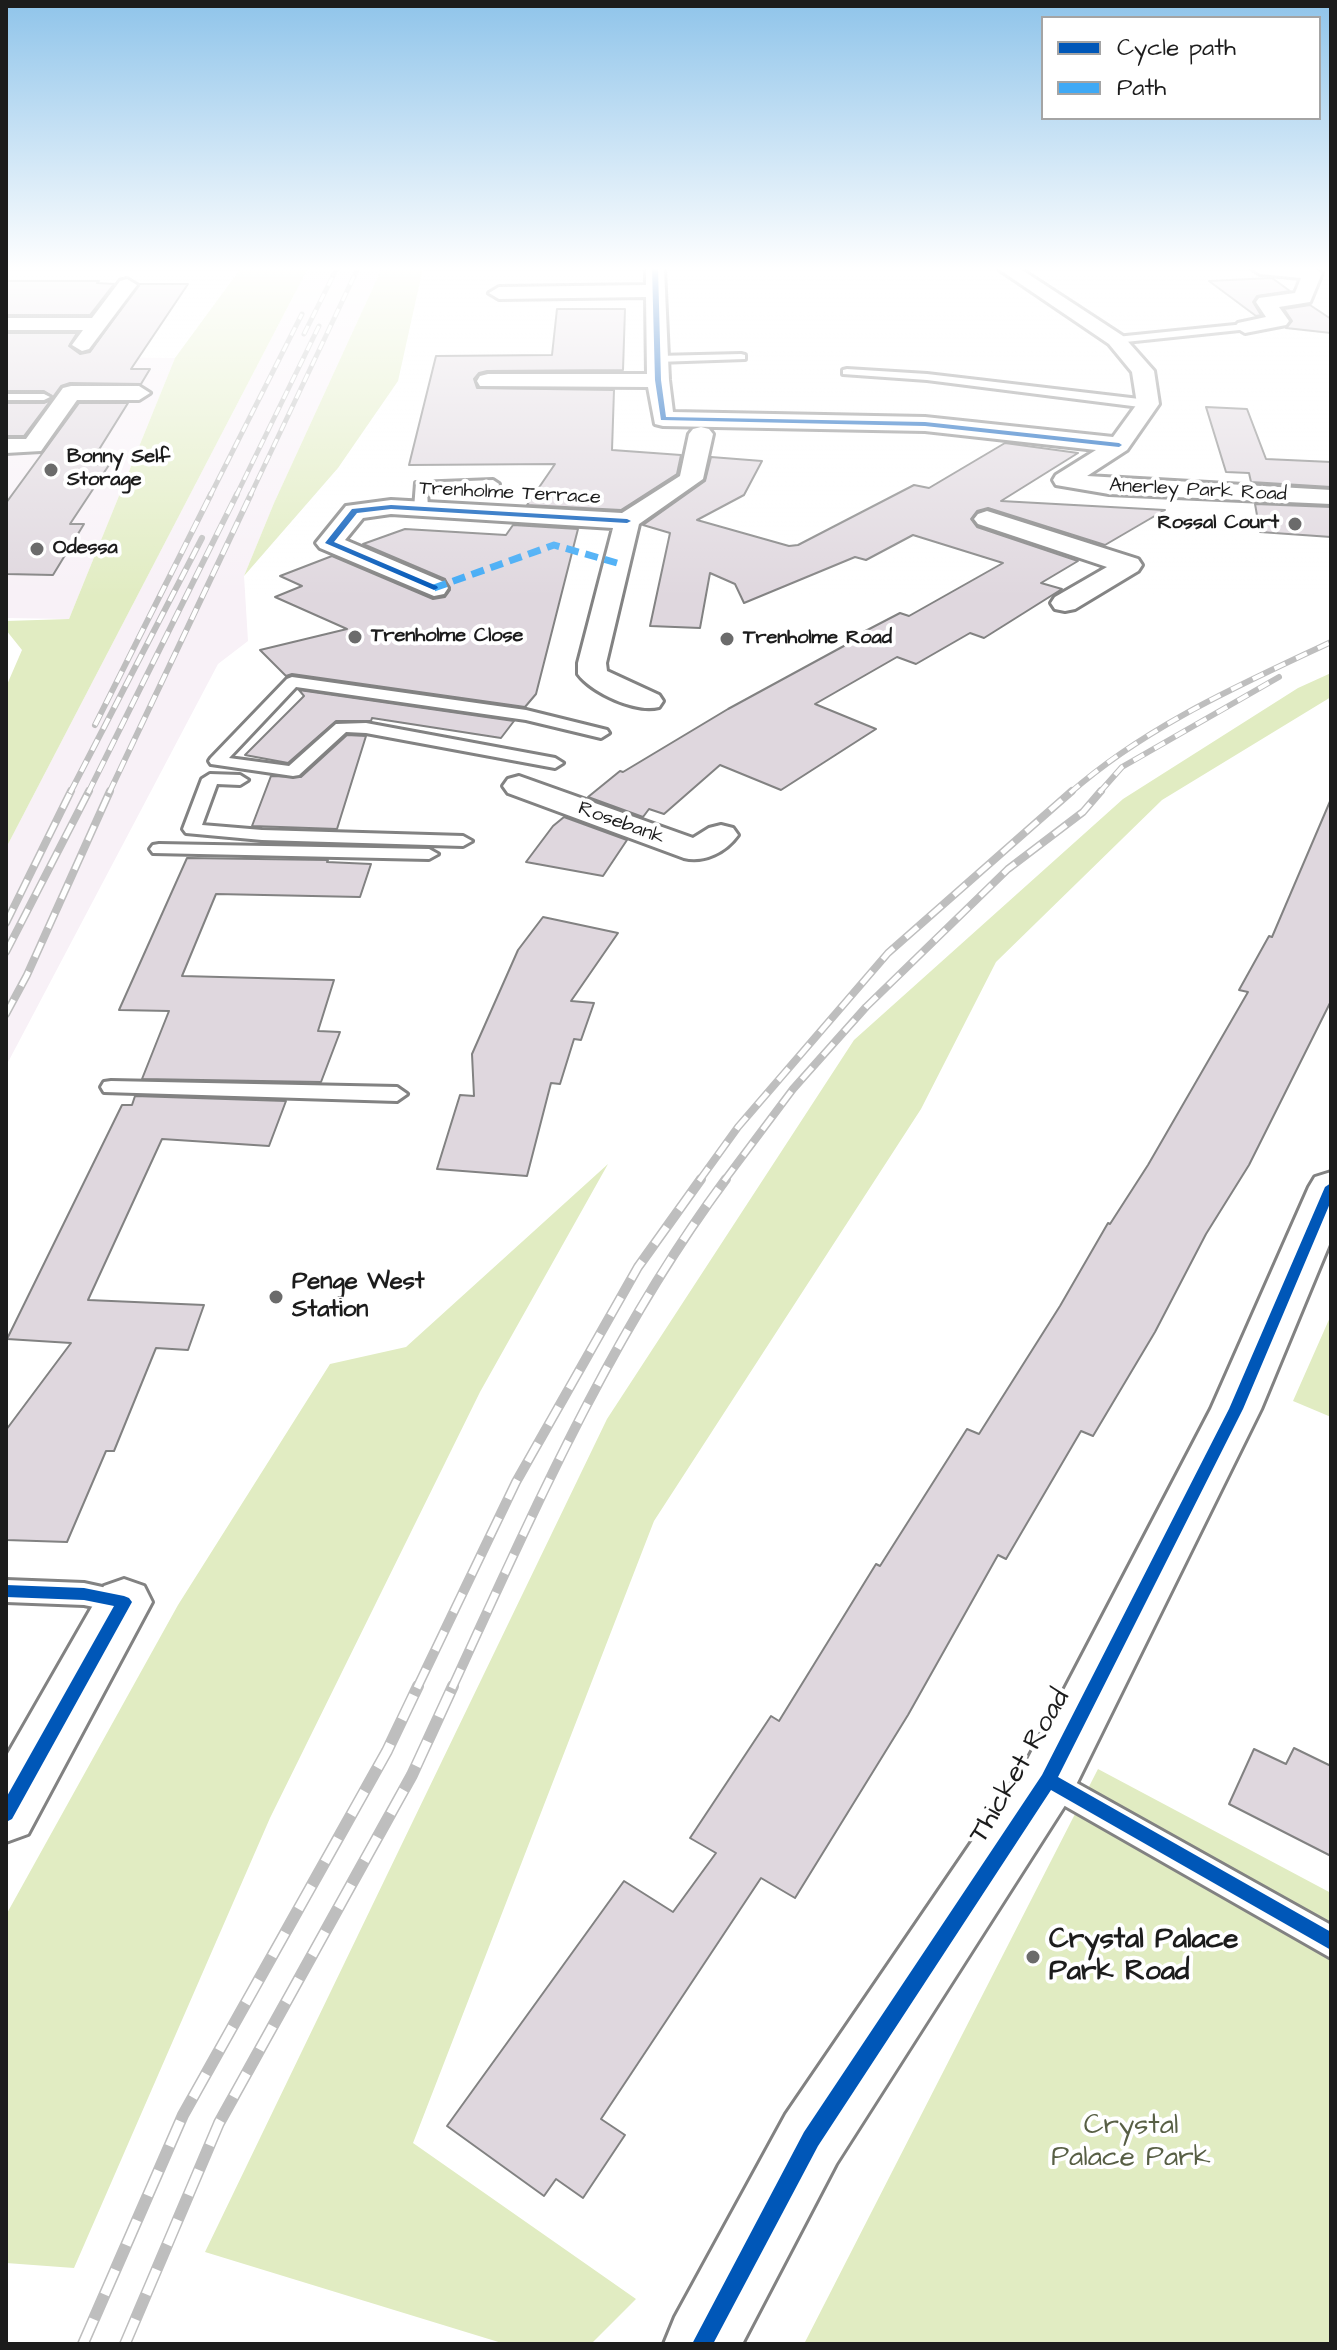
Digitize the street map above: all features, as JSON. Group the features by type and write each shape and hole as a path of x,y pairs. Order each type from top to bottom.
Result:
{"street":[{"path":"488,381 539,378"},
{"path":"658,378 663,419 925,424 1119,445 1148,404 1144,378"},
{"path":"6,446 33,446 71,393 139,393"},
{"path":"648,701 604,682 593,674 592,663 627,521 691,479 701,434"},
{"name":"Anerley Park Road","path":"1119,445 1065,480 1109,487 1331,497"},
{"name":"Trenholme Terrace","path":"434,588 329,543 355,511 391,507 627,521"},
{"path":"987,519 1129,565 1065,603"},
{"name":"Rosebank","path":"519,786 696,851 721,835"},
{"name":"Thicket Road","path":"702,2344 811,2139 1048,1780 1236,1409 1331,1187"},
{"path":"6,1814 124,1602"}],"lane":[{"path":"932,378 1148,404"},
{"path":"6,397 44,397"},
{"path":"421,509 421,486 493,484"},
{"path":"555,763 366,728 342,727 293,771 217,761 292,682 526,715 601,733"},
{"path":"159,849 375,855 460,847 192,829 210,779 240,780"},
{"path":"111,1087 397,1094"},
{"path":"6,1591 84,1594 124,1602"},
{"path":"1048,1780 1331,1942"}],"shaded area":[{"path":"6,378 167,378 69,619 6,618"},
{"path":"251,378 332,378 244,576 248,641 218,664 6,1066 6,848"}],"green space":[{"path":"167,378 251,378 6,848 6,687 22,650 6,630 6,621 69,619"},
{"path":"332,378 399,378 338,468 244,576"},
{"path":"1331,673 1331,697 1162,800 996,962 921,1109 654,1521 413,2143 636,2299 591,2344 505,2344 205,2252 607,1419 854,1040 1123,799 1298,688"},
{"path":"608,1164 480,1392 270,1818 74,2268 6,2263 6,1915 178,1605 330,1364 406,1347"},
{"path":"1331,1315 1331,1417 1293,1401"},
{"name":"Crystal Palace Park","path":"1098,1769 1331,1893 1331,2344 804,2344"}],"building":[{"path":"6,378 145,378 141,384 70,383 61,386 53,397 44,391 6,391"},
{"path":"431,378 475,378 477,388 614,390 612,450 681,455 677,474 621,510 527,505 555,464 409,465"},
{"path":"51,400 24,436 6,436 6,403 44,403"},
{"path":"79,403 128,403 90,464 109,465 70,524 84,524 53,575 6,574 6,503"},
{"path":"1206,407 1247,409 1266,459 1331,462 1331,487 1251,482 1249,473 1226,472"},
{"path":"1005,443 1078,453 1001,501 1165,510 1105,545 988,508 977,511 971,519 977,527 1078,561 1041,583 1062,589 984,638 970,633 916,664 897,657 815,704 876,729 781,790 720,765 664,814 649,809 643,817 588,797 620,771 853,641 850,639 900,613 909,616 1003,563 913,535 866,560 855,557 744,603 735,584 710,573 700,628 650,626 670,533 643,525 705,481 711,457 762,461 744,495 697,520 789,546 798,545 914,485 929,488"},
{"name":"Rossal Court","path":"1255,504 1331,507 1331,537 1260,532"},
{"path":"513,525 578,529 536,694 525,707 292,674 286,676 260,650 347,629 275,597 302,586 280,576 332,556 433,599 445,597 450,590 445,579 363,544 405,529 506,535"},
{"path":"299,690 514,721 501,738 372,718 371,721 336,721 288,763 245,755 304,696"},
{"path":"347,735 366,736 337,829 252,826 271,776 301,777"},
{"path":"1331,799 1331,1001 1249,1165 1206,1234 1155,1332 1093,1436 1081,1431 1006,1559 998,1555 908,1715 795,1898 761,1878 601,2119 625,2135 583,2198 556,2179 544,2196 447,2126 624,1881 673,1912 716,1853 690,1838 771,1716 779,1721 876,1564 880,1566 967,1429 979,1434 1108,1223 1148,1165 1248,992 1239,990 1269,936 1272,937"},
{"path":"564,817 627,840 603,876 526,862 553,826"},
{"path":"187,858 328,860 371,864 360,897 216,894 182,976 334,980 318,1031 340,1032 321,1082 142,1079 169,1011 119,1010"},
{"path":"543,917 618,933 571,1001 594,1003 581,1040 574,1039 560,1084 551,1083 527,1176 437,1169 460,1095 474,1096 472,1054 518,950"},
{"path":"135,1096 286,1101 269,1146 162,1139 88,1300 204,1305 188,1350 156,1348 114,1451 106,1451 67,1542 6,1540 6,1430 71,1343 7,1339 122,1105 132,1105"},
{"path":"1294,1748 1331,1766 1331,1856 1229,1804 1254,1749 1286,1764"}],"railway":[{"path":"210,496 270,378"},
{"path":"236,496 294,378"},
{"path":"250,496 306,378"},
{"path":"95,725 211,494"},
{"path":"89,791 237,494"},
{"path":"109,793 251,494"},
{"path":"70,792 202,538"},
{"path":"1070,793 1099,769 1162,727 1228,691 1331,642"},
{"path":"1099,793 1122,767 1279,677"},
{"path":"6,952 89,791"},
{"path":"6,1014 27,975 110,791"},
{"path":"699,1181 738,1127 888,953 1072,791"},
{"path":"724,1181 793,1089 866,1007 1008,869 1083,812 1101,791"},
{"path":"6,923 70,792"},
{"path":"417,1688 516,1482 638,1267 701,1179"},
{"path":"452,1688 544,1491 610,1362 684,1238 726,1179"},
{"path":"83,2344 183,2115 387,1751 418,1686"},
{"path":"125,2344 219,2123 412,1775 453,1686"}],"marked path":[{"path":"434,588 554,545 617,563"}],"cycle path":[{"path":"658,378 663,419 925,424 1119,445"},
{"path":"434,588 329,543 355,511 391,507 627,521"},
{"path":"702,2344 811,2139 1048,1780 1236,1409 1331,1187"},
{"path":"6,1591 84,1594 124,1602 6,1814"},
{"path":"1048,1780 1331,1942"}],"place":[{"name":"Bonny Self Storage","path":"51,470"},
{"name":"Rossal Court","path":"1295,524"},
{"name":"Odessa","path":"37,549"},
{"name":"Trenholme Close","path":"355,637"},
{"name":"Trenholme Road","path":"727,639"},
{"name":"Penge West Station","path":"276,1297"},
{"name":"Crystal Palace Park Road","path":"1033,1957"}]}
